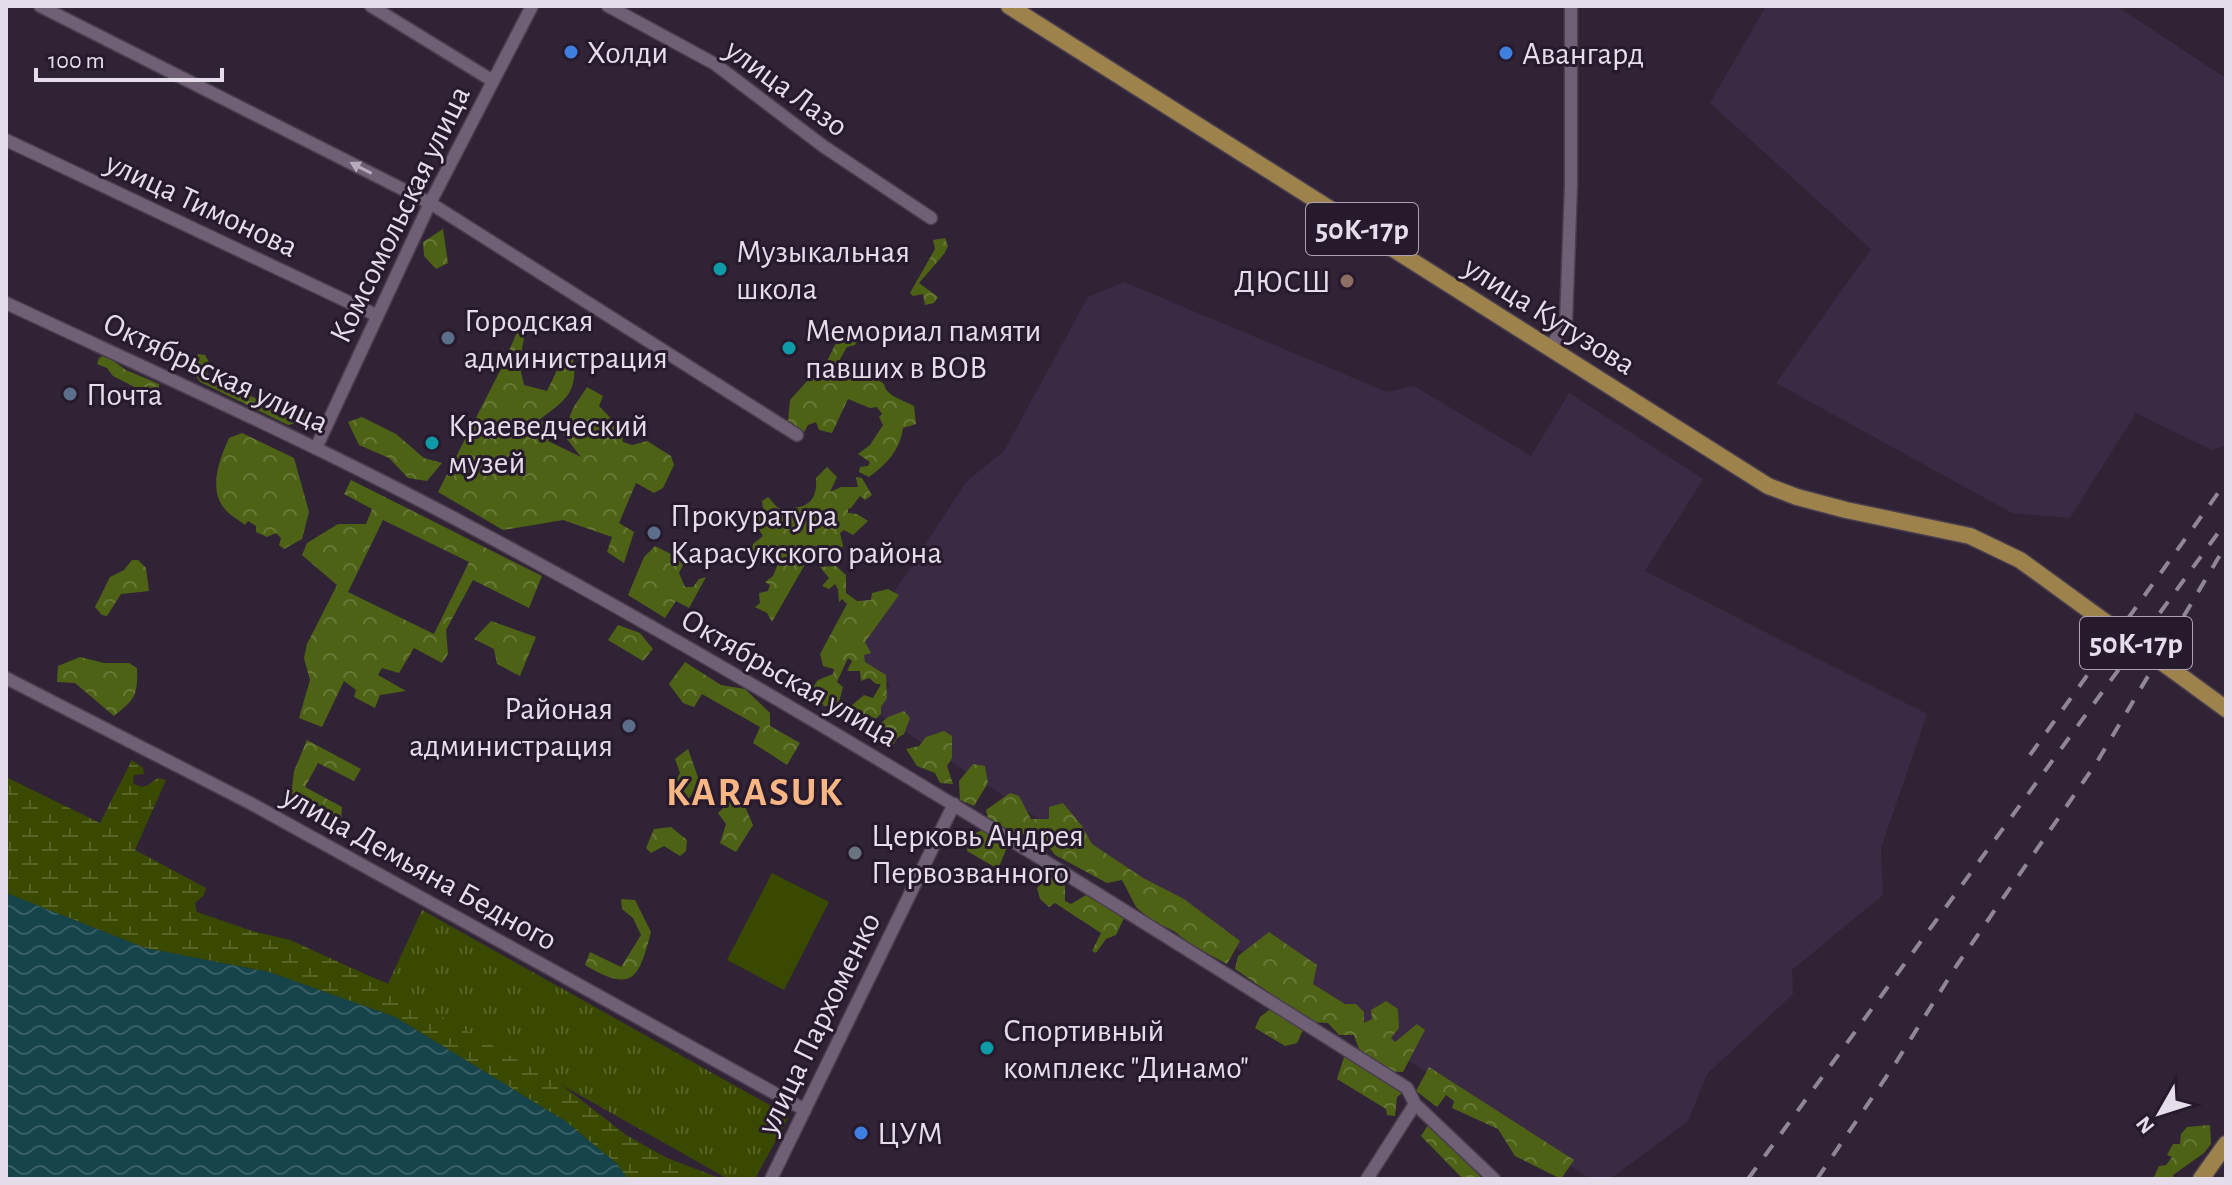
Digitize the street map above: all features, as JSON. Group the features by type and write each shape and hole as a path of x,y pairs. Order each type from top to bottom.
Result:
{"main road":[{"name":"улица Кутузова","path":"1009,6 1768,486 1834,507 1970,536 2020,560 2226,709"},
{"path":"2201,1179 2226,1144"}],"street":[{"path":"40,6 430,203 797,435"},
{"path":"371,6 493,81"},
{"name":"Комсомольская улица","path":"316,448 430,203 532,6"},
{"name":"улица Лазо","path":"608,6 715,64 823,146 931,218"},
{"path":"1550,348 1566,322 1571,185 1571,6"},
{"name":"улица Тимонова","path":"6,140 376,315"},
{"name":"Октябрьская улица","path":"6,303 316,448 462,522 606,600 954,804 1407,1088 1415,1104 1494,1179"},
{"name":"улица Демьяна Бедного","path":"6,678 252,804 805,1110"},
{"name":"улица Пархоменко","path":"776,1177 805,1110 954,804"},
{"path":"1367,1179 1415,1104"}],"shaded area":[{"path":"1766,6 2116,6 2226,78 2226,446 2212,450 2136,413 2070,518 2012,513 1776,383 1871,249 1710,103"},
{"path":"1124,282 1387,392 1414,386 1531,456 1569,393 1703,479 1645,571 1927,714 1881,848 1883,895 1792,970 1793,994 1707,1074 1688,1121 1610,1179 1590,1179 872,710 890,685 852,657 966,482 1004,451 1088,297"}],"green space":[{"path":"443,229 448,263 436,269 424,256 423,242"},
{"path":"945,238 948,246 944,254 919,283 938,297 934,303 925,305 923,294 913,296 910,293 935,249 933,240"},
{"path":"844,326 854,328 861,334 855,345 847,347 840,359 843,367 841,379 862,369 884,384 891,395 914,406 916,424 903,428 892,456 869,477 859,472 860,467 868,466 870,462 858,454 870,445 883,425 879,417 882,414 877,407 870,408 848,399 832,433 819,430 816,422 808,425 802,436 788,422 790,400 809,379 820,376"},
{"path":"517,332 524,338 519,364 524,385 547,391 559,366 573,359 574,380 568,395 539,420 553,427 548,441 581,457 563,434 573,408 587,387 603,396 599,406 621,429 623,442 632,445 647,441 671,456 674,465 663,488 654,493 636,483 619,523 634,532 624,563 607,552 612,537 563,520 503,530 438,492"},
{"path":"198,354 205,355 210,364 207,374 295,416 305,412 310,415 301,422 288,425 200,382 192,370"},
{"path":"105,355 126,370 159,384 159,393 152,396 113,376 107,368 97,364 99,358"},
{"path":"362,417 396,434 424,458 442,463 427,481 408,478 389,458 359,445 348,422"},
{"path":"242,433 294,458 309,512 302,539 284,549 279,545 281,538 276,533 267,537 256,532 256,526 248,521 245,525 226,511 219,500 216,482 222,455 229,438"},
{"path":"827,467 837,477 830,492 841,487 858,487 856,477 862,478 872,495 865,500 860,496 848,513 857,514 868,521 853,535 844,530 840,533 843,546 836,553 815,546 806,552 804,566 772,622 767,613 755,607 760,603 759,593 768,591 770,585 765,582 773,576 779,561 767,548 760,557 751,555 753,544 763,536 755,523 763,509 762,501 768,497 778,508 802,507 811,500 816,478"},
{"path":"351,480 542,576 529,608 473,580 446,630 448,654 442,663 414,648 399,673 382,668 378,675 406,691 380,695 375,708 354,697 356,690 344,681 322,727 299,718 310,680 304,658 307,644 337,585 302,555 307,543 338,524 366,524 372,509 344,494","holes":["383,520 469,562 434,634 348,592"]},
{"path":"655,546 685,561 679,573 685,587 693,587 699,579 706,577 689,608 676,601 665,618 628,595 644,557"},
{"path":"132,560 138,560 146,568 149,591 121,594 107,616 102,615 95,607 110,577 124,570"},
{"path":"836,566 846,575 846,593 857,601 871,600 872,593 888,589 899,595 865,642 871,653 864,655 865,662 886,675 887,698 881,707 881,714 870,724 866,723 866,719 856,721 845,717 845,711 864,695 873,698 881,684 869,678 861,681 860,671 847,671 852,661 848,658 837,682 843,687 838,706 824,706 813,687 818,680 833,674 834,669 823,666 820,654 847,604 842,599 839,602 835,584 829,589 822,586 829,578 820,567"},
{"path":"491,621 536,637 520,676 497,664 494,649 474,639"},
{"path":"618,625 640,633 653,649 643,661 608,640"},
{"path":"80,657 104,663 129,663 137,668 134,696 114,716 75,683 57,682 58,666"},
{"path":"685,662 721,685 745,689 770,713 770,726 800,743 787,765 753,743 760,727 702,694 694,707 683,703 669,684"},
{"path":"904,711 910,718 904,734 897,738 891,749 879,741 885,731 881,723"},
{"path":"944,731 952,736 952,758 947,766 953,784 940,783 935,773 917,766 906,749 919,746 926,737"},
{"path":"307,740 361,769 354,781 318,763 305,787 342,807 341,821 291,797 294,771"},
{"path":"688,749 700,783 686,802 677,798 672,788 680,773 675,759"},
{"path":"132,760 143,768 144,774 134,775 133,783 144,787 158,778 166,780 135,850 206,888 204,895 195,903 197,912 290,940 376,979 458,1011 494,1032 626,1135 667,1158 722,1179 628,1179 617,1164 565,1121 395,1017 269,972 145,948 6,893 6,777 100,823"},
{"path":"973,764 985,766 988,783 974,806 960,800 959,781"},
{"path":"1010,793 1019,796 1031,819 1049,819 1049,807 1063,803 1092,844 1143,878 1184,899 1240,941 1227,964 1151,920 1136,907 1122,880 1107,883 1055,855 1043,839 1011,831 988,818 986,810"},
{"path":"731,801 744,804 753,825 736,852 720,843 726,824 718,813"},
{"path":"671,827 687,840 686,851 680,856 664,846 651,853 646,848 654,829"},
{"path":"987,828 996,831 1008,845 998,869 967,851 969,836"},
{"path":"772,873 829,902 784,990 727,960"},
{"path":"1062,874 1077,882 1065,884 1065,901 1071,904 1086,895 1125,916 1116,935 1106,939 1096,953 1092,951 1101,933 1055,903 1049,907 1040,899 1037,888 1047,879"},
{"path":"621,899 635,900 651,932 638,970 632,977 614,979 585,965 590,952 621,967 641,935 633,918 622,909"},
{"path":"422,910 789,1116 755,1179 728,1179 387,986"},
{"path":"1269,932 1317,965 1313,984 1345,1004 1356,1004 1364,1012 1364,1023 1372,1019 1371,1010 1386,1001 1398,1009 1399,1028 1391,1038 1395,1042 1417,1024 1425,1030 1403,1072 1377,1068 1361,1053 1354,1035 1339,1035 1328,1023 1312,1022 1235,969 1238,956"},
{"path":"1273,1007 1303,1030 1297,1043 1285,1046 1255,1028 1260,1017"},
{"path":"1345,1054 1374,1071 1382,1080 1389,1077 1405,1091 1397,1097 1395,1116 1387,1115 1386,1109 1337,1079"},
{"path":"1429,1067 1574,1160 1561,1179 1515,1156 1498,1129 1452,1108 1454,1101 1446,1095 1437,1107 1416,1091"},
{"path":"1428,1125 1483,1179 1463,1179 1421,1136"},
{"path":"2210,1125 2211,1144 2204,1153 2173,1175 2174,1179 2153,1179 2159,1166 2166,1165 2172,1157 2167,1155 2173,1144 2180,1144 2181,1134 2187,1127"}],"water":[{"path":"6,893 145,948 269,972 395,1017 565,1121 617,1164 628,1179 6,1179"}],"railway":[{"path":"2030,755 2226,482"},
{"path":"1748,1179 2226,522"},
{"path":"1817,1179 1957,965 2097,762 2226,545"}],"place":[{"name":"Холди","path":"571,52"},
{"name":"Авангард","path":"1506,53"},
{"name":"Музыкальная школа","path":"720,269"},
{"name":"ДЮСШ","path":"1347,281"},
{"name":"Городская администрация","path":"448,338"},
{"name":"Мемориал памяти павших в ВОВ","path":"789,348"},
{"name":"Почта","path":"70,394"},
{"name":"Краеведческий музей","path":"432,443"},
{"name":"Прокуратура Карасукского района","path":"654,533"},
{"name":"Районая администрация","path":"629,726"},
{"name":"Церковь Андрея Первозванного","path":"855,853"},
{"name":"Спортивный комплекс \"Динамо\"","path":"987,1048"},
{"name":"ЦУМ","path":"861,1133"}],"district":[{"name":"KARASUK","path":"755,791"}]}
